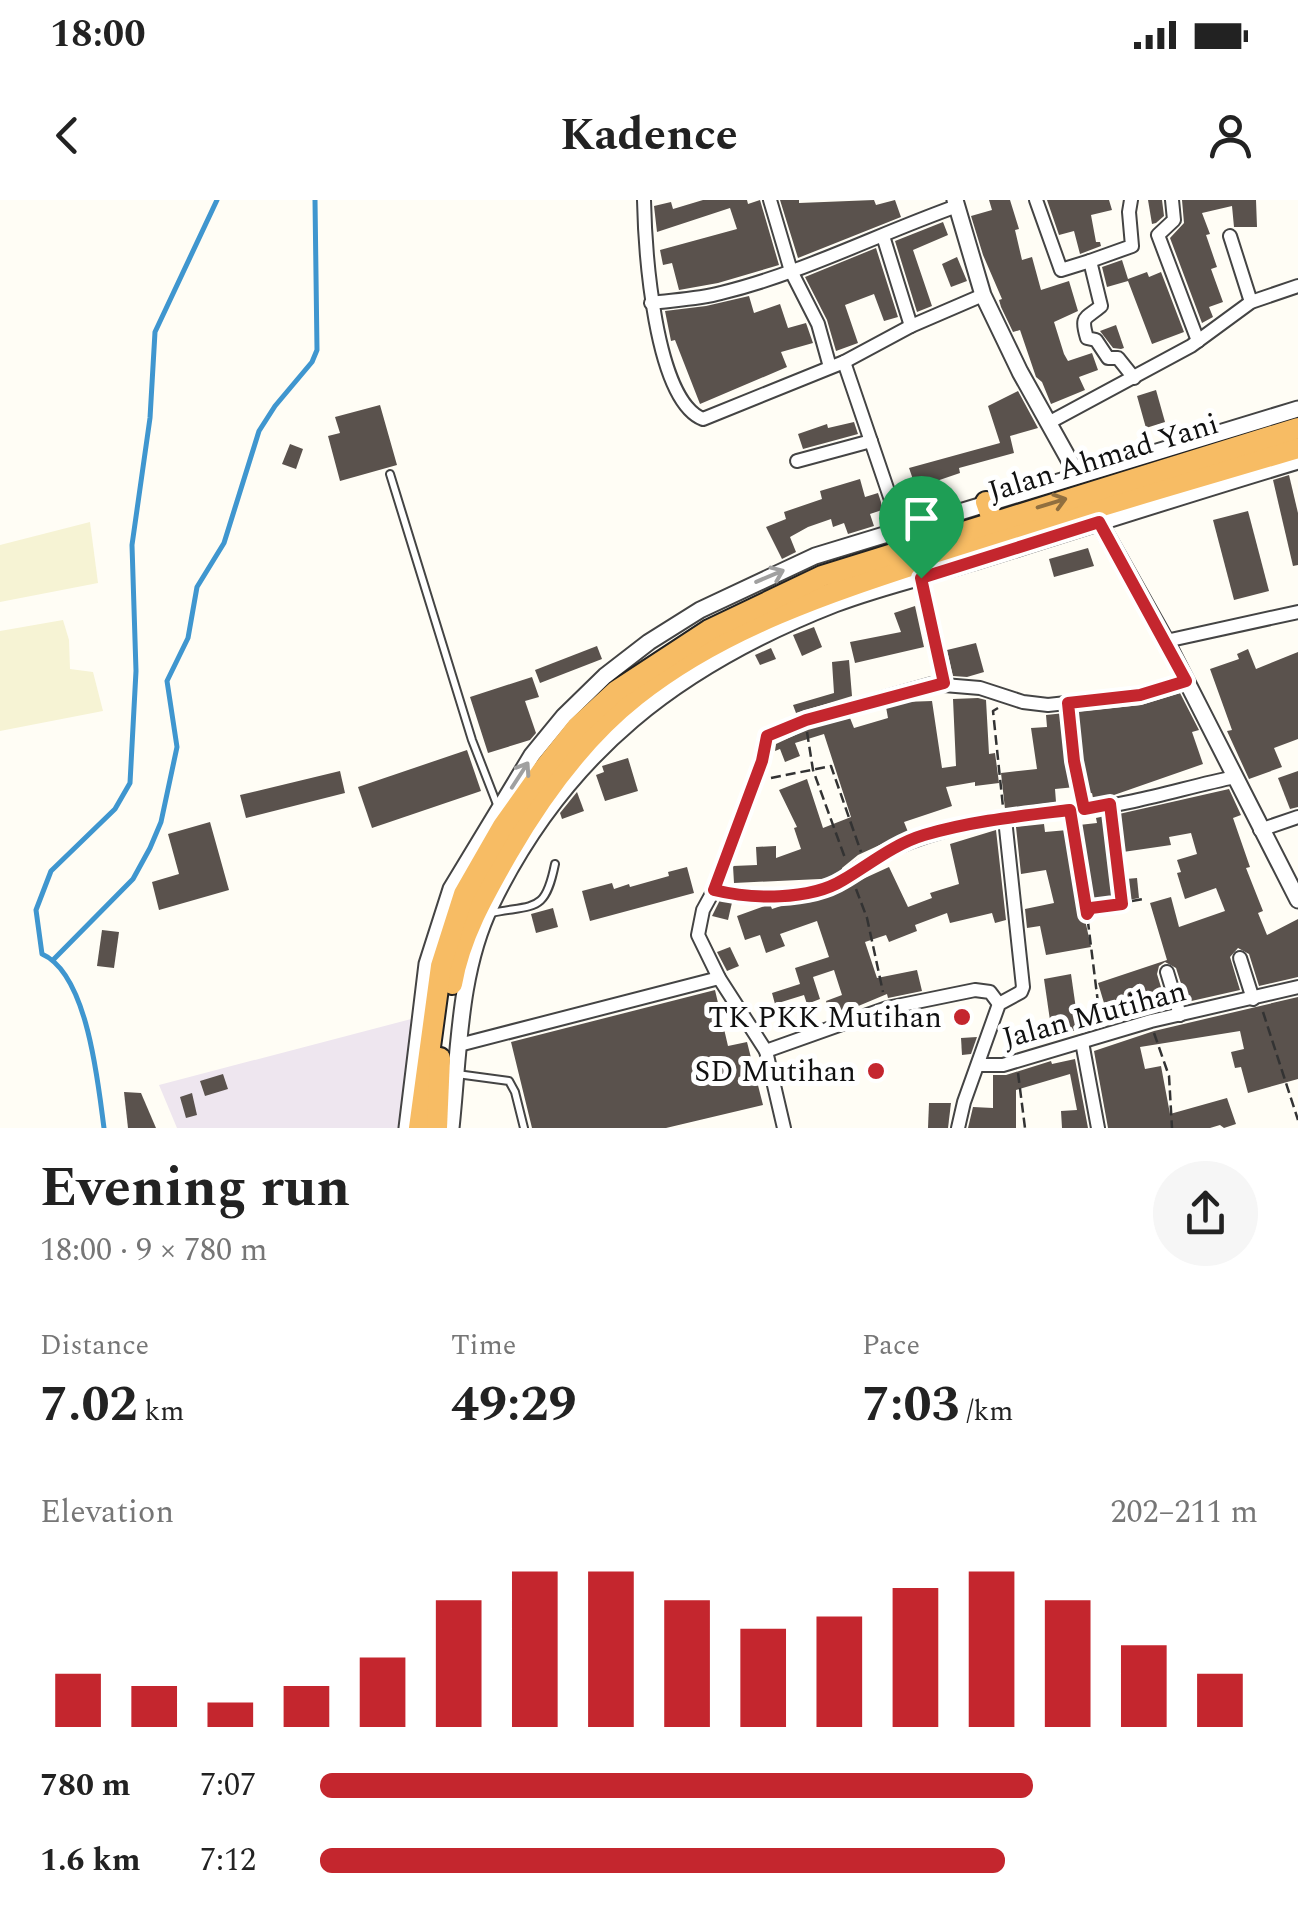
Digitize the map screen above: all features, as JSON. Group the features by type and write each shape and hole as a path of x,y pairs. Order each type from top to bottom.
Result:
{"highway":[{"name":"Jalan Ahmad Yani","path":"419,1128 441,966 464,894 503,826 577,727 616,691 662,658 755,606 822,576 990,512 1259,431 1298,428"},
{"name":"Jalan Ahmad Yani","path":"436,1128 441,1046 454,971 482,900 519,834 561,773 634,698 676,667 726,639 832,592 1179,490 1298,448"}],"street":[{"path":"644,200 651,304 668,367 687,407 704,419 844,362 911,326 984,295"},
{"path":"770,200 791,270 818,324 830,367"},
{"path":"1036,200 1062,270 1132,246 1128,212 1132,200"},
{"path":"1172,200 1174,220 1158,235 1198,342"},
{"path":"651,304 718,294 791,270 956,203 984,295 1020,372 1077,474"},
{"path":"882,236 911,326"},
{"path":"1230,236 1251,302"},
{"path":"1090,260 1100,306 1084,318 1086,336 1096,340 1108,358 1118,358 1134,378"},
{"path":"1050,422 1198,342 1251,302 1298,286"},
{"path":"844,362 891,500 896,530"},
{"path":"406,1128 427,964 451,889 532,755 604,676 700,610 816,556 896,530 990,512 1077,474 1259,431 1298,409"},
{"path":"797,460 870,441"},
{"path":"451,1128 469,974 488,914 527,842 568,782 636,715 720,656 836,604 921,578 978,552 1099,522 1179,490 1298,461"},
{"path":"1099,522 1166,641 1298,900"},
{"path":"921,578 944,683"},
{"path":"1166,641 1298,612"},
{"path":"784,1128 766,1051 719,978 698,935 702,910 714,890 762,761 767,736 806,720 944,683 980,688 1024,702 1068,703 1140,695 1186,681"},
{"path":"850,874 922,835 1005,818 1110,804 1236,777"},
{"path":"1260,830 1298,816"},
{"name":"Jalan Mutihan","path":"1005,818 1023,988 999,1004 978,1065 1003,1066 1151,1020 1298,987"},
{"path":"1240,958 1255,999"},
{"path":"1167,972 1180,1015"},
{"path":"459,1045 719,978"},
{"path":"766,1051 887,1008 975,990 990,992 999,1004"},
{"path":"1082,1042 1098,1128"},
{"path":"958,1128 978,1065"}],"lane":[{"path":"390,474 472,740 498,808"},
{"path":"1110,804 1122,904"},
{"path":"488,914 541,902 549,894 555,864"},
{"path":"457,1074 508,1081 515,1092 524,1128"}],"path":[{"path":"1005,818 994,712 1024,702"},
{"path":"1068,703 1102,1036"},
{"path":"806,720 812,770"},
{"path":"753,781 831,766 841,802 867,862"},
{"path":"714,890 734,895 809,892 842,881 850,874"},
{"path":"1087,914 1091,908 1143,899"},
{"path":"1255,999 1298,1120"},
{"path":"1151,1020 1169,1076 1172,1128"},
{"path":"1016,1061 1026,1128"}],"shaded area":[{"path":"90,522 98,583 0,602 0,545"},
{"path":"63,620 69,640 70,669 93,672 103,711 0,731 0,631"},
{"path":"415,1018 405,1128 177,1128 159,1085"}],"building":[{"path":"703,200 747,200 748,204 760,200 779,265 679,290 672,263 663,265 660,250 737,229 730,208 657,232 654,206 671,202 673,209"},
{"path":"780,200 874,200 876,205 895,200 901,217 798,258"},
{"path":"989,200 1010,200 1019,229 1015,230 1022,260 1032,257 1041,290 1069,281 1078,311 1054,322 1064,354 1068,361 1092,353 1098,370 1079,377 1085,390 1051,404 1036,377 1020,330 1013,332 1001,307 1002,299 971,216 992,210"},
{"path":"1047,200 1109,200 1112,210 1091,215 1096,242 1101,246 1080,254 1074,231 1059,235"},
{"path":"1148,200 1162,200 1164,216 1156,223 1152,224"},
{"path":"1182,200 1256,200 1257,227 1234,227 1232,206 1202,213 1217,267 1211,269 1223,302 1209,307 1213,317 1202,323 1170,238 1184,223"},
{"path":"943,222 948,235 913,250 932,306 917,312 895,241"},
{"path":"876,248 898,317 884,321 874,294 845,305 858,343 836,351 827,320 805,277"},
{"path":"957,257 967,281 951,287 942,264"},
{"path":"1122,260 1128,279 1161,272 1184,332 1152,344 1128,281 1107,287 1102,267"},
{"path":"749,296 754,313 780,304 788,328 806,323 813,343 781,352 787,367 700,404 675,340 671,341 665,311"},
{"path":"1116,325 1124,348 1121,349 1113,348 1100,331"},
{"path":"1156,390 1165,422 1146,428 1137,396"},
{"path":"1018,391 1038,428 1010,436 1014,453 959,468 960,473 916,488 909,468 1000,443 988,406"},
{"path":"380,405 397,465 340,481 328,436 340,433 335,417"},
{"path":"854,422 858,434 803,449 798,434 827,424 828,428"},
{"path":"290,444 303,449 296,469 282,464"},
{"path":"1289,475 1298,513 1298,565 1293,566 1273,480"},
{"path":"860,479 865,497 878,493 881,502 882,510 870,514 874,526 848,534 844,523 833,527 831,519 808,527 790,537 796,552 782,559 766,527 786,519 784,512 822,499 820,491"},
{"path":"1248,511 1269,591 1234,600 1213,520"},
{"path":"1088,548 1094,566 1054,577 1049,559"},
{"path":"915,606 924,647 855,663 850,642 901,632 894,613"},
{"path":"814,627 822,647 802,656 793,635"},
{"path":"976,643 984,672 953,676 947,650"},
{"path":"597,646 602,659 540,683 535,670"},
{"path":"771,648 776,659 760,665 755,655"},
{"path":"1248,649 1256,669 1298,652 1298,739 1274,748 1282,767 1249,779 1227,731 1232,730 1210,669 1239,659 1237,654"},
{"path":"849,660 852,696 796,713 793,705 834,693 832,662"},
{"path":"532,677 539,697 525,701 536,733 530,740 488,753 470,697"},
{"path":"1180,693 1199,730 1192,732 1203,764 1114,795 1093,798 1086,786 1055,789 1056,802 1005,809 1001,773 1037,769 1031,728 1047,727 1046,715 1141,705"},
{"path":"953,699 986,700 989,754 995,753 999,783 946,787 952,806 904,822 908,832 858,855 842,868 841,878 734,883 733,866 757,865 756,847 776,846 776,858 801,849 794,828 797,827 779,790 807,779 823,828 851,817 824,734 795,743 800,756 785,762 780,749 775,751 776,744 808,729 850,718 854,728 888,718 886,707 904,702 932,701 942,768 956,766"},
{"path":"467,750 481,791 372,828 358,787"},
{"path":"628,758 638,791 605,801 596,775 604,772 602,766"},
{"path":"340,771 345,793 246,818 240,795"},
{"path":"1298,771 1298,807 1290,809 1278,778"},
{"path":"1229,789 1241,815 1233,818 1267,935 1298,919 1298,977 1259,986 1249,954 1238,948 1230,957 1240,990 1187,1002 1176,968 1165,962 1157,974 1167,1007 1110,1023 1098,983 1167,960 1150,903 1171,897 1179,927 1225,911 1216,888 1185,899 1177,860 1197,854 1191,833 1169,837 1171,845 1123,852 1119,814"},
{"path":"577,792 584,811 562,819 560,813"},
{"path":"1105,816 1115,903 1082,906 1091,947 1046,955 1040,926 1027,928 1025,909 1054,903 1046,870 1021,874 1016,827 1044,824 1045,832 1079,829 1079,825 1097,823 1096,818"},
{"path":"210,822 229,890 159,910 152,882 179,874 168,834"},
{"path":"996,830 1006,920 995,923 992,913 950,923 947,913 915,925 917,931 889,942 886,935 865,942 877,978 917,970 922,991 888,998 887,994 832,1017 826,1001 842,995 834,970 813,977 820,999 807,1004 804,995 775,1004 772,993 800,984 795,968 829,957 817,921 780,934 785,946 766,953 760,935 745,940 737,916 770,904 772,909 799,900 797,895 842,880 854,883 889,867 908,907 932,898 930,893 959,884 950,844"},
{"path":"687,867 694,893 590,921 582,891 612,883 614,889 629,884 630,887"},
{"path":"1137,878 1139,898 1129,900 1126,879"},
{"path":"722,896 733,898 728,920 712,916"},
{"path":"553,908 558,927 536,933 531,914"},
{"path":"102,930 119,932 114,968 97,966"},
{"path":"730,947 739,966 727,971 717,952"},
{"path":"1071,974 1079,1030 1052,1034 1044,979"},
{"path":"715,990 728,1046 747,1042 763,1105 666,1128 532,1128 511,1042"},
{"path":"1298,997 1298,1079 1248,1093 1241,1067 1235,1068 1231,1052 1244,1049 1240,1031 1140,1047 1145,1069 1161,1066 1170,1114 1227,1098 1236,1124 1224,1128 1108,1128 1094,1051 1154,1031"},
{"path":"977,1037 971,1054 962,1055 961,1038"},
{"path":"1075,1059 1088,1128 1062,1128 1061,1111 1077,1110 1070,1074 1016,1090 1016,1128 968,1128 973,1107 993,1108 993,1075"},
{"path":"223,1074 228,1089 205,1096 200,1081"},
{"path":"124,1092 141,1093 156,1128 128,1128"},
{"path":"192,1093 197,1115 186,1118 180,1097"},
{"path":"929,1103 951,1103 948,1128 928,1128"}],"waterway":[{"path":"104,1128 94,1059 80,1006 58,965 42,954 36,910 51,871 115,809 130,783 136,671 132,545 150,418 155,332 217,200"},
{"path":"54,959 133,879 161,822 177,747 167,681 188,638 197,587 224,543 259,431 317,350 315,200"}],"place":[{"name":"TK PKK Mutihan","path":"962,1017"},
{"name":"SD Mutihan","path":"876,1071"}],"route":[{"path":"1099,522 1186,681 1140,695 1068,703 1084,809 1110,804 1122,904 1091,908 1087,914 1070,810 922,835 867,862 842,881 809,892 734,895 714,890 762,761 767,736 906,690 944,683 921,578 1099,522"}]}
